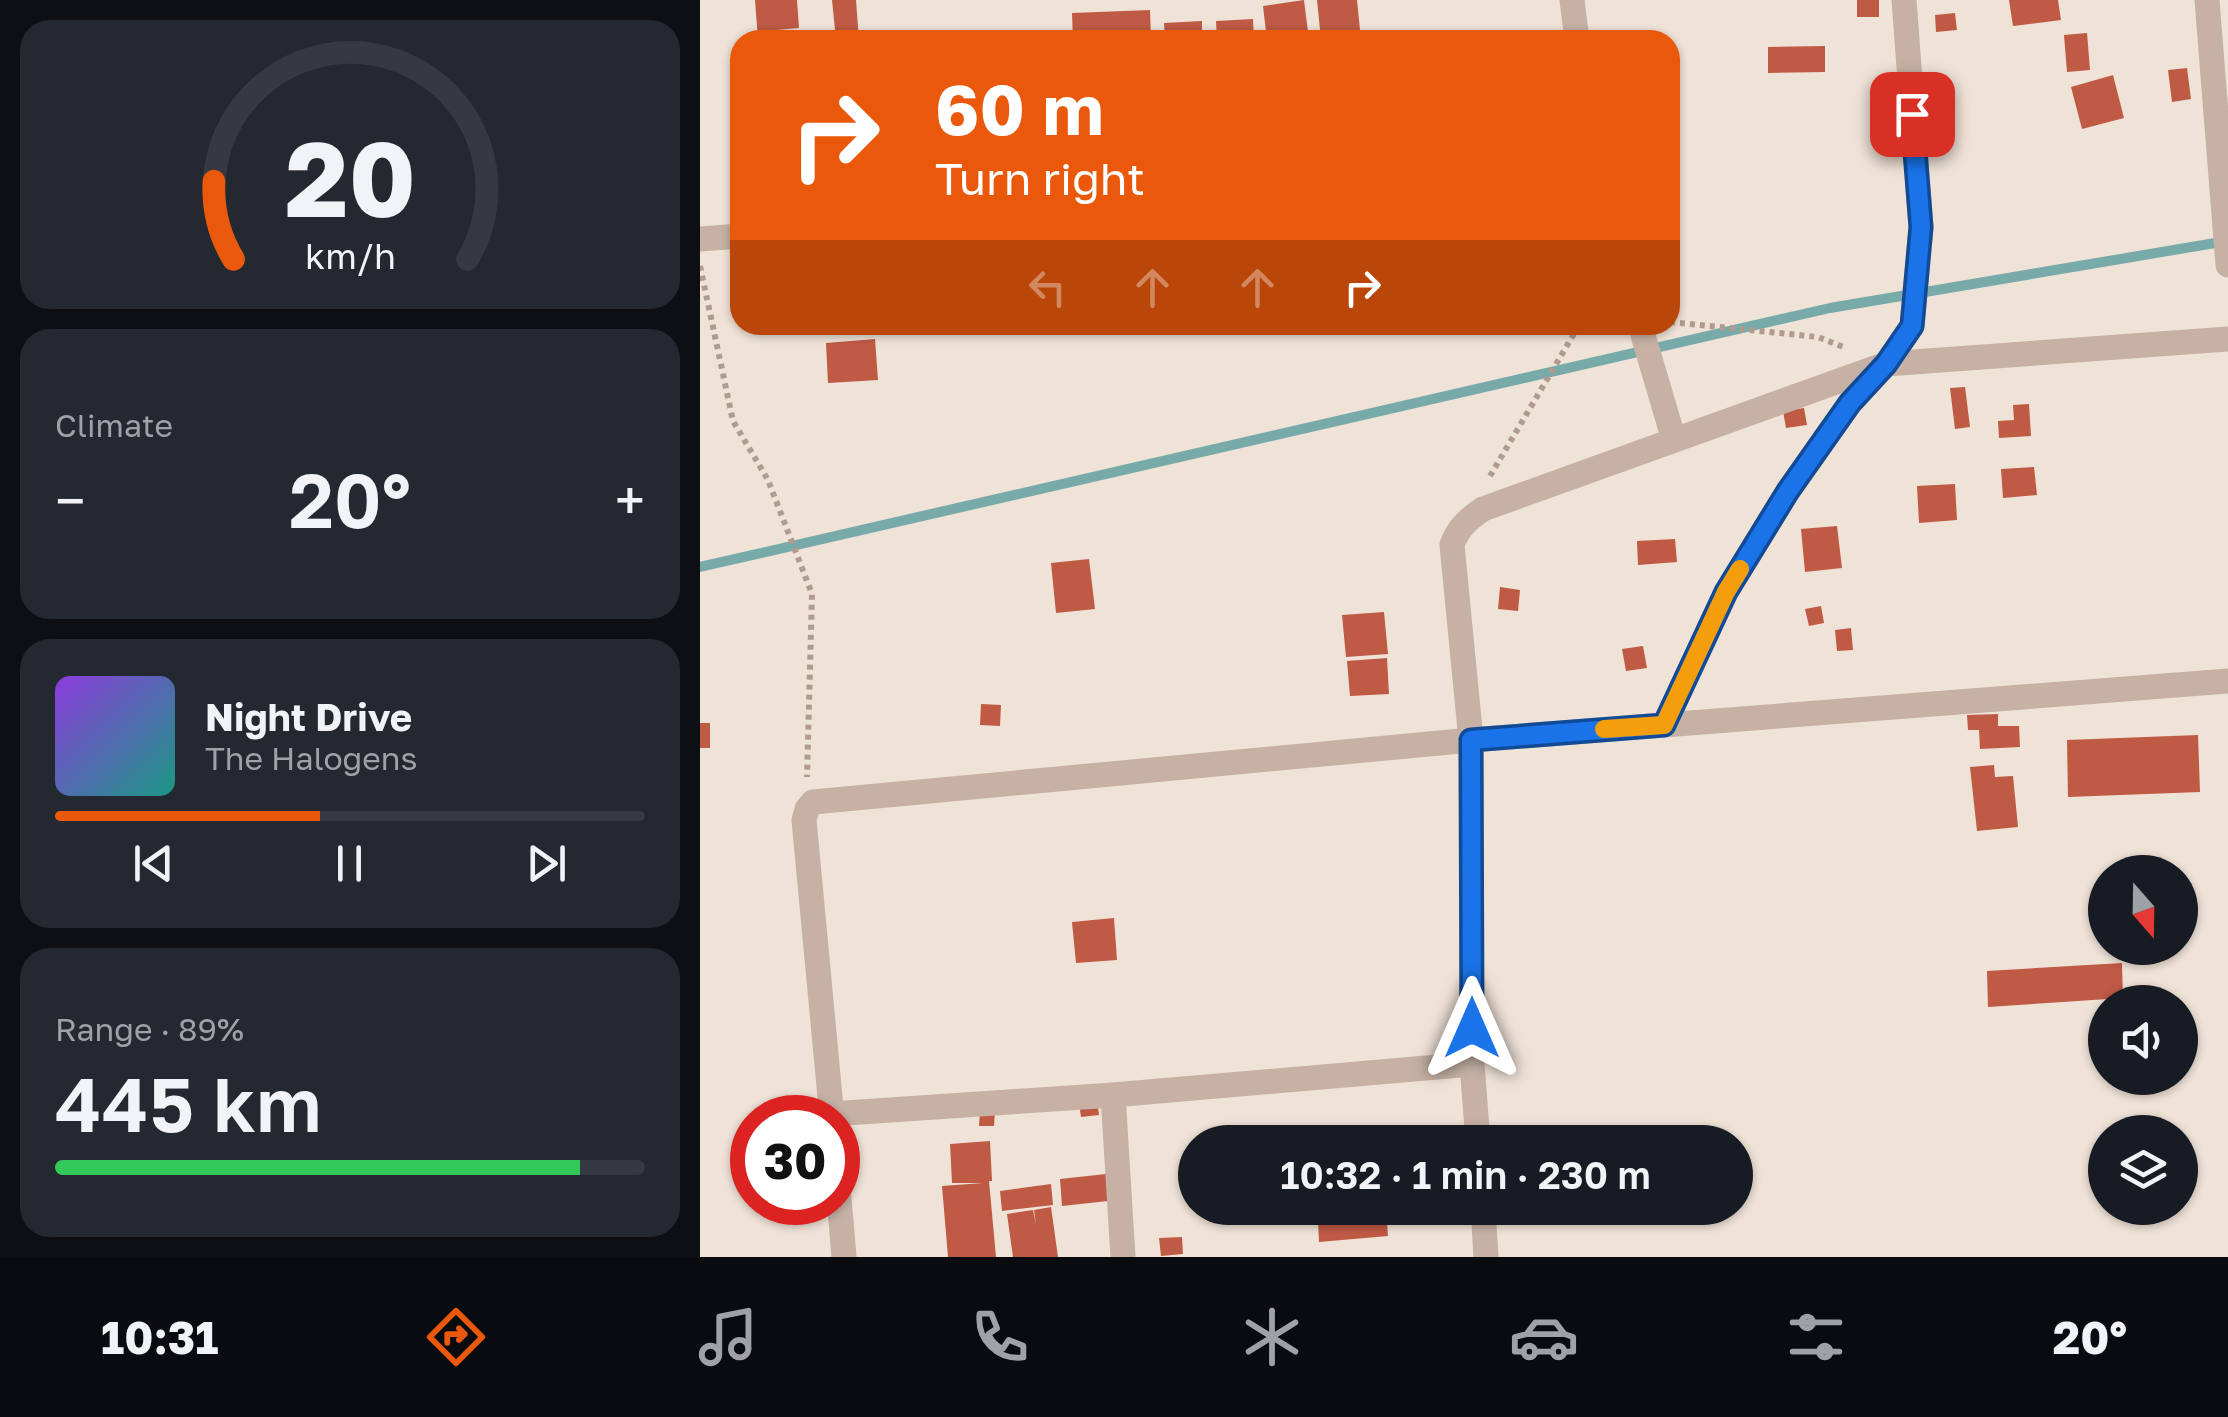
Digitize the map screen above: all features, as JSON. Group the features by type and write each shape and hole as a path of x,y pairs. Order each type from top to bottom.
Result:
{"street":[{"path":"1572,0 1576,30"},
{"path":"1664,725 1726,592 1788,491 1850,403 1886,364 1912,326 1921,227 1904,0"},
{"path":"2208,0 2228,265"},
{"path":"700,239 730,237"},
{"path":"1643,335 1674,440"},
{"path":"1477,1125 1472,1064 1471,740 1452,546 1456,532 1483,509 1886,364 2228,339"},
{"path":"829,1095 804,820 807,809 824,799 1471,740 2228,681"},
{"path":"860,1114 1472,1064"},
{"path":"1113,1095 1123,1257"},
{"path":"841,1225 844,1257"},
{"path":"1483,1225 1486,1257"}],"path":[{"path":"700,265 733,422 768,480 812,594 807,809"},
{"path":"1680,323 1818,336 1886,364"},
{"path":"1485,484 1573,335"}],"building":[{"path":"755,0 797,0 799,28 757,30"},
{"path":"832,0 856,0 858,30 835,30"},
{"path":"1304,0 1308,30 1266,30 1263,6"},
{"path":"1317,0 1357,0 1360,30 1320,30"},
{"path":"1857,0 1879,0 1879,17 1857,17"},
{"path":"2009,0 2058,0 2061,20 2013,26"},
{"path":"1150,10 1151,30 1073,30 1072,13"},
{"path":"1955,13 1957,30 1936,32 1935,15"},
{"path":"1253,19 1254,30 1216,30 1216,21"},
{"path":"1202,21 1202,30 1164,30 1164,23"},
{"path":"2087,33 2090,70 2067,72 2064,35"},
{"path":"1825,46 1825,72 1768,73 1768,47"},
{"path":"2187,68 2191,99 2172,102 2168,70"},
{"path":"2113,75 2124,118 2082,129 2071,87"},
{"path":"875,339 878,380 828,383 826,343"},
{"path":"1965,387 1970,427 1955,429 1950,388"},
{"path":"2029,404 2031,436 1999,438 1998,421 2014,420 2013,405"},
{"path":"1804,408 1807,425 1786,428 1783,411"},
{"path":"2034,467 2037,495 2003,498 2001,469"},
{"path":"1955,484 1957,520 1919,523 1917,486"},
{"path":"1837,526 1842,568 1805,572 1801,529"},
{"path":"1675,539 1677,562 1638,565 1637,541"},
{"path":"1089,559 1095,609 1056,613 1051,563"},
{"path":"1500,587 1520,590 1518,611 1498,609"},
{"path":"1821,606 1824,623 1809,626 1805,609"},
{"path":"1384,612 1388,654 1346,657 1342,615"},
{"path":"1851,628 1853,650 1837,651 1835,630"},
{"path":"1643,646 1647,668 1626,671 1622,649"},
{"path":"1387,658 1389,694 1350,696 1347,661"},
{"path":"981,704 1001,705 1000,726 980,725"},
{"path":"1998,714 1998,726 2019,726 2020,747 1980,749 1979,730 1968,730 1967,715"},
{"path":"700,723 710,723 710,748 700,748"},
{"path":"2198,735 2200,792 2068,797 2067,740"},
{"path":"1994,765 1995,777 2013,776 2018,827 1977,831 1970,767"},
{"path":"1114,918 1117,960 1076,963 1072,922"},
{"path":"2122,965 2123,985 2088,985 2088,1000 1988,1007 1987,971"},
{"path":"1097,1100 1099,1115 1081,1117 1079,1103"},
{"path":"980,1111 995,1111 994,1126 979,1126"},
{"path":"990,1141 989,1181 996,1257 948,1257 942,1186 983,1183 952,1183 950,1144"},
{"path":"1106,1174 1108,1201 1062,1206 1060,1179"},
{"path":"1051,1184 1053,1205 1002,1211 1000,1191"},
{"path":"1051,1207 1058,1257 1013,1257 1007,1214 1033,1210 1036,1225 1034,1210"},
{"path":"1318,1225 1387,1225 1388,1236 1319,1242"},
{"path":"1182,1237 1183,1254 1161,1256 1159,1238"}],"waterway":[{"path":"700,567 1830,308 2227,241"}],"slow traffic":[{"path":"1604,729 1664,725 1740,569"}],"route":[{"path":"1472,1028 1471,740 1664,725 1726,592 1788,491 1850,403 1886,364 1912,326 1921,227 1912,114"}]}
